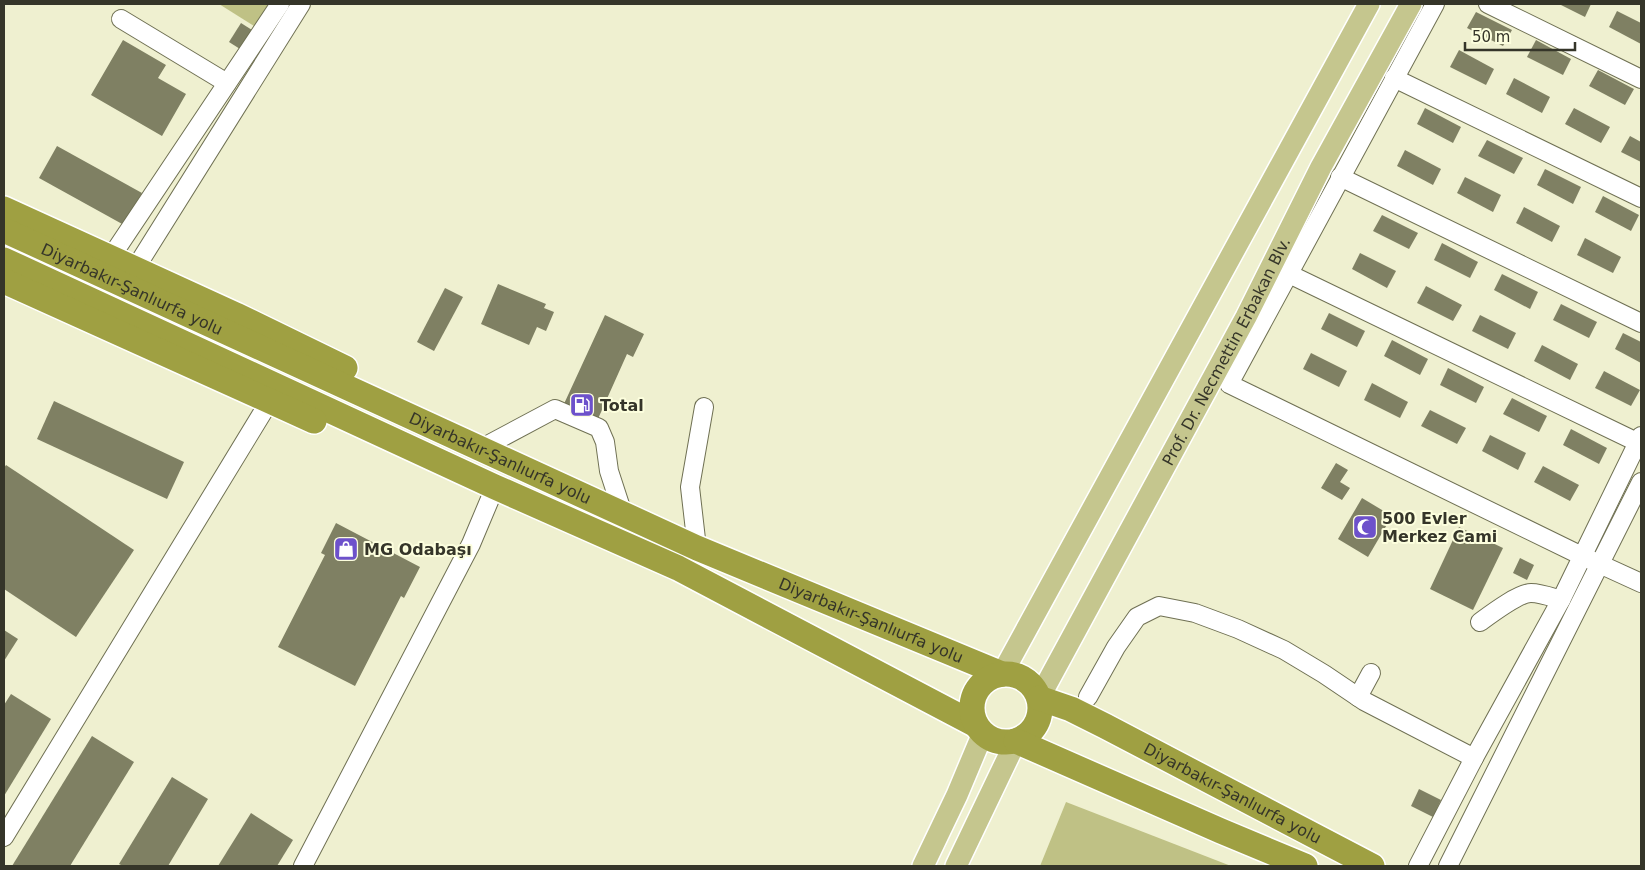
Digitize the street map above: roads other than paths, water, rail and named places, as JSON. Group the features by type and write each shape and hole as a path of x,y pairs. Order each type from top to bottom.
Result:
{"highway":[{"path":"4,208 236,314 421,405 472,446"},
{"name":"Diyarbakır-Şanlıurfa yolu","path":"4,230 697,548 1002,674"},
{"name":"Diyarbakır-Şanlıurfa yolu","path":"4,260 495,488 678,568 980,729"},
{"path":"4,281 269,402 388,451 495,488"},
{"path":"1014,674 1025,679 1034,687 1039,698 1041,708 1039,719 1034,729 1016,741 998,741 980,729 973,716 972,706 978,688 993,676 1014,674"},
{"name":"Diyarbakır-Şanlıurfa yolu","path":"1039,698 1071,709 1105,726 1372,866"},
{"name":"Diyarbakır-Şanlıurfa yolu","path":"1016,741 1305,866"}],"main road":[{"path":"1002,674 1369,4"},
{"name":"Prof. Dr. Necmettin Erbakan Blv.","path":"1039,698 1246,317 1321,167 1411,4"},
{"path":"923,866 957,795 980,729"},
{"path":"956,866 1016,741"}],"street":[{"path":"111,257 280,4"},
{"path":"135,269 301,4"},
{"path":"1435,4 1229,384 1641,583"},
{"path":"1488,4 1641,79"},
{"path":"121,20 227,83"},
{"path":"1394,78 1641,198"},
{"path":"1340,177 1641,323"},
{"path":"1289,274 1640,441 1561,600 1474,758 1418,866"},
{"path":"4,836 269,402"},
{"path":"697,548 690,487 704,407"},
{"path":"472,446 555,409 599,428 605,442 609,471 623,514"},
{"path":"1448,866 1641,482"},
{"path":"303,866 471,544 495,488"},
{"path":"1480,622 1502,606 1528,593 1545,594 1561,600"},
{"path":"1088,697 1116,647 1137,617 1159,606 1195,613 1238,629 1284,650 1358,697 1474,758"},
{"path":"1358,697 1371,673"}],"place":[{"name":"Total","path":"582,405"},
{"name":"500 Evler Merkez Cami","path":"1365,527"},
{"name":"MG Odabaşı","path":"346,549"}]}
